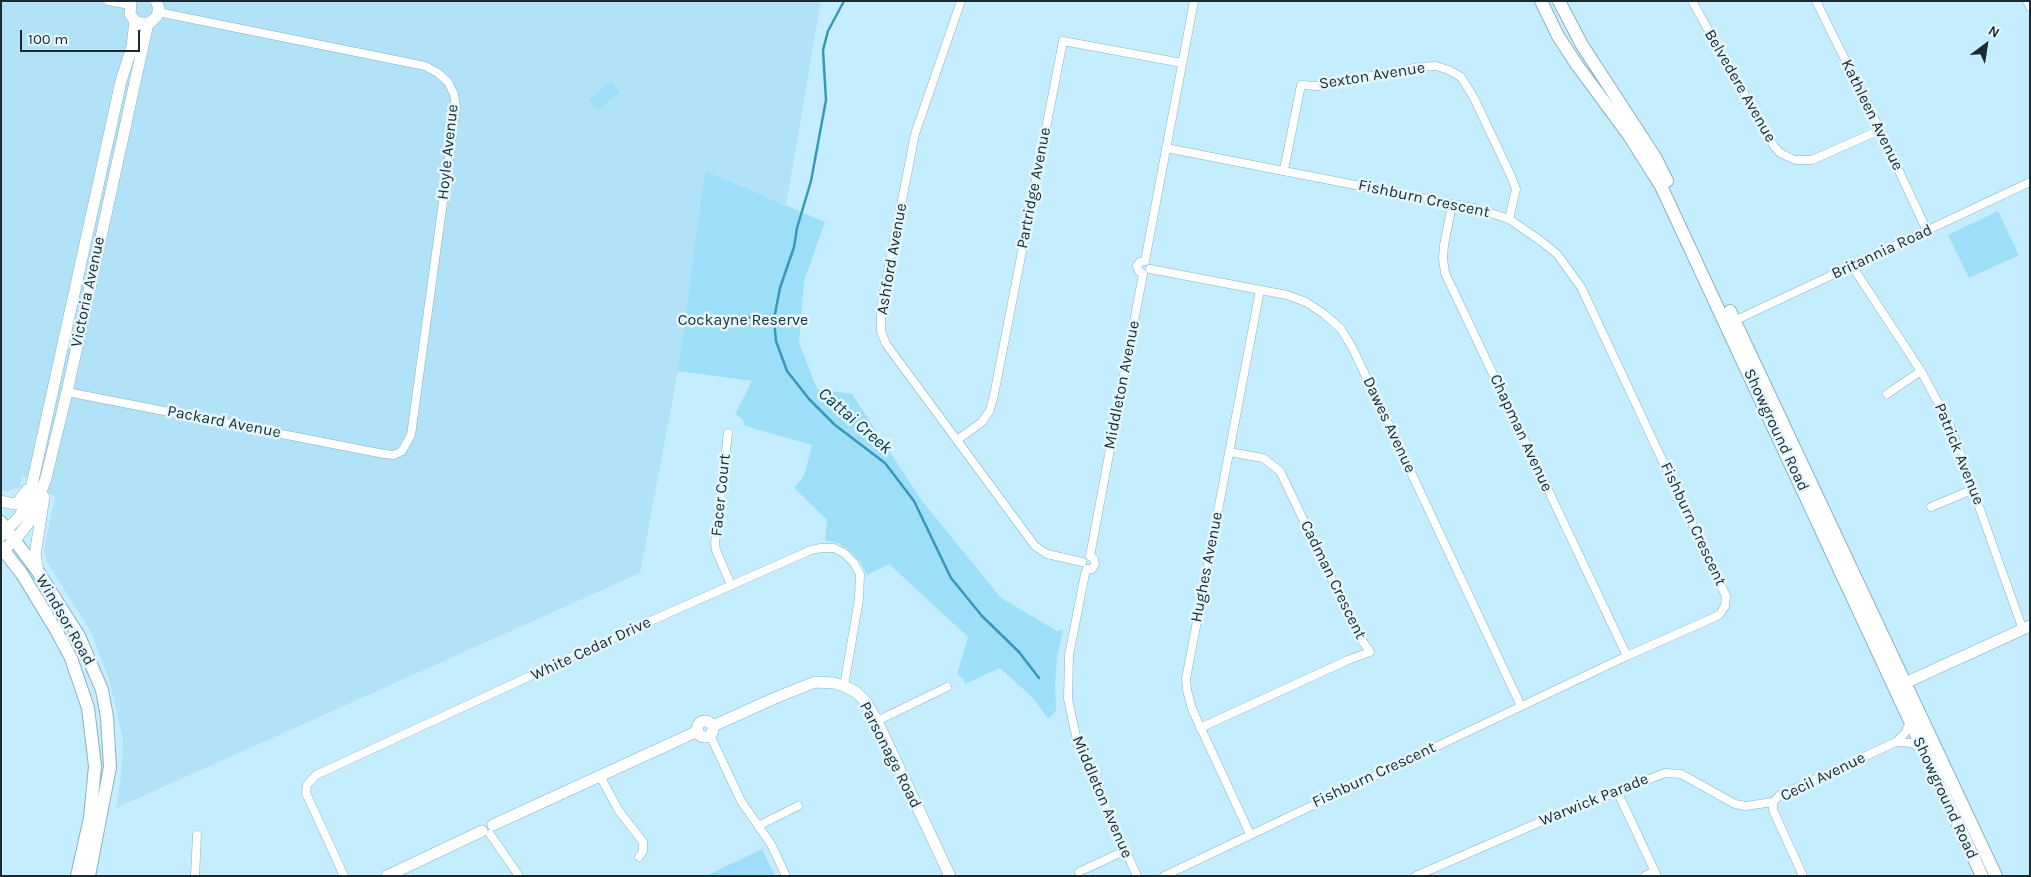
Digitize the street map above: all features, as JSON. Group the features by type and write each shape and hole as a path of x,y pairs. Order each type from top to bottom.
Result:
{"main road":[{"name":"Showground Road","path":"1541,1 1558,36 1628,134 1661,186 1819,523 1899,686 1996,876"},
{"name":"Showground Road","path":"1559,1 1582,45 1655,157 1734,321 1899,686 1910,723 1982,876"},
{"path":"130,3 130,14 135,21 148,23 155,19 157,7"},
{"name":"Victoria Avenue","path":"6,532 30,520 46,478 67,392 86,301 94,234 121,81 132,48 135,21"},
{"name":"Victoria Avenue","path":"2,548 6,532 25,507 33,480 74,299 94,234 148,23"},
{"path":"74,299 86,301"},
{"name":"Packard Avenue","path":"54,389 67,392"},
{"path":"39,573 35,555 46,478"},
{"path":"1,501 10,504 18,502 33,480"},
{"name":"Windsor Road","path":"6,532 39,573 63,611 85,650 102,690 107,717 110,767 89,876"},
{"name":"Windsor Road","path":"2,548 22,574 72,658 88,708 95,766 90,818 77,876"},
{"path":"1899,686 2026,628"},
{"name":"Parsonage Road","path":"712,731 807,684 822,682 844,686 856,692 866,702 876,721 950,876"},
{"path":"387,876 698,732 703,736 712,731"}],"street":[{"path":"108,1 130,3"},
{"name":"Ashford Avenue","path":"961,1 915,134 880,319 881,331 886,344 1035,546 1047,554 1082,562"},
{"path":"1145,260 1194,1"},
{"name":"Belvedere Avenue","path":"1692,1 1774,146 1780,153 1796,160 1812,160 1880,130"},
{"name":"Kathleen Avenue","path":"1816,1 1927,230"},
{"path":"2027,1 2030,7"},
{"name":"Hoyle Avenue","path":"157,7 425,66 438,73 448,82 454,94 456,107 411,435 402,451 394,455"},
{"name":"Partridge Avenue","path":"957,440 982,422 990,410 994,395 1063,41 1182,63"},
{"name":"Sexton Avenue","path":"1284,170 1301,86 1318,86 1420,67 1436,66 1449,70 1461,77 1474,98 1510,174 1516,189 1508,219"},
{"name":"Fishburn Crescent","path":"1164,876 1627,656 1720,614 1726,596 1581,287 1557,254 1529,232 1508,219 1478,209 1166,148"},
{"name":"Britannia Road","path":"1734,321 2030,182"},
{"name":"Chapman Avenue","path":"1452,204 1444,245 1443,259 1445,272 1627,656"},
{"path":"1145,260 1149,264 1147,271 1139,271 1137,266 1145,260"},
{"name":"Patrick Avenue","path":"1852,266 1921,371 1950,425 2026,628"},
{"name":"Dawes Avenue","path":"1147,271 1287,295 1306,302 1342,329 1521,706"},
{"name":"Middleton Avenue","path":"1090,556 1147,271"},
{"name":"Hughes Avenue","path":"1250,834 1200,728 1188,698 1186,679 1260,290"},
{"path":"1887,394 1921,371"},
{"name":"Packard Avenue","path":"67,392 394,455"},
{"name":"Facer Court","path":"728,433 715,543 716,550 731,585"},
{"name":"Cadman Crescent","path":"1200,728 1348,660 1370,652 1359,636 1280,471 1263,458 1229,452"},
{"path":"1931,507 1974,489"},
{"name":"White Cedar Drive","path":"344,876 307,798 307,785 316,775 811,550 828,548 844,553 854,563 861,579 844,686"},
{"path":"1090,556 1094,558 1095,564 1093,568 1088,569 1083,567 1082,562 1084,557 1090,556"},
{"name":"Middleton Avenue","path":"1088,569 1084,574 1069,655 1068,699 1078,745 1136,876"},
{"path":"876,721 947,687"},
{"name":"Cecil Avenue","path":"1803,876 1774,810 1773,802 1780,796 1896,742 1905,733 1910,723"},
{"path":"712,731 741,801 771,844 786,876"},
{"path":"1896,742 1912,743 1924,751"},
{"name":"Warwick Parade","path":"1416,876 1540,822 1665,773 1672,772 1688,777 1735,804 1746,806 1773,802"},
{"path":"600,776 619,811 643,842 643,851 639,856"},
{"path":"1617,791 1655,873 1645,876"},
{"path":"758,826 798,806"},
{"path":"489,830 519,876"},
{"path":"195,876 197,835"},
{"path":"1079,872 1124,851"}],"shaded area":[{"path":"1,1 821,1 786,205 705,172 678,371 640,573 116,808 121,778 123,738 109,679 91,632 47,562 44,550 55,497 22,475 20,487 6,492 1,489"}],"green space":[{"path":"611,81 620,92 598,110 589,100"},
{"name":"Cockayne Reserve","path":"705,171 825,222 804,281 799,343 817,389 852,394 922,501 1001,598 1057,631 1063,629 1057,659 1056,711 1048,719 1033,698 1000,668 965,684 964,679 957,674 968,637 889,564 867,575 860,561 849,550 838,543 825,540 827,520 794,488 804,476 812,445 745,426 742,419 735,414 752,381 678,371"},
{"path":"1998,211 2019,255 1969,278 1948,235"},
{"path":"762,849 775,876 706,876"}],"waterway":[{"name":"Cattai Creek","path":"844,1 828,31 823,50 826,100 811,181 797,228 794,247 780,288 774,319 776,341 787,371 809,399 835,425 885,463 914,501 951,578 982,616 1019,652 1039,678"},
{"path":"723,316 774,319"}]}
